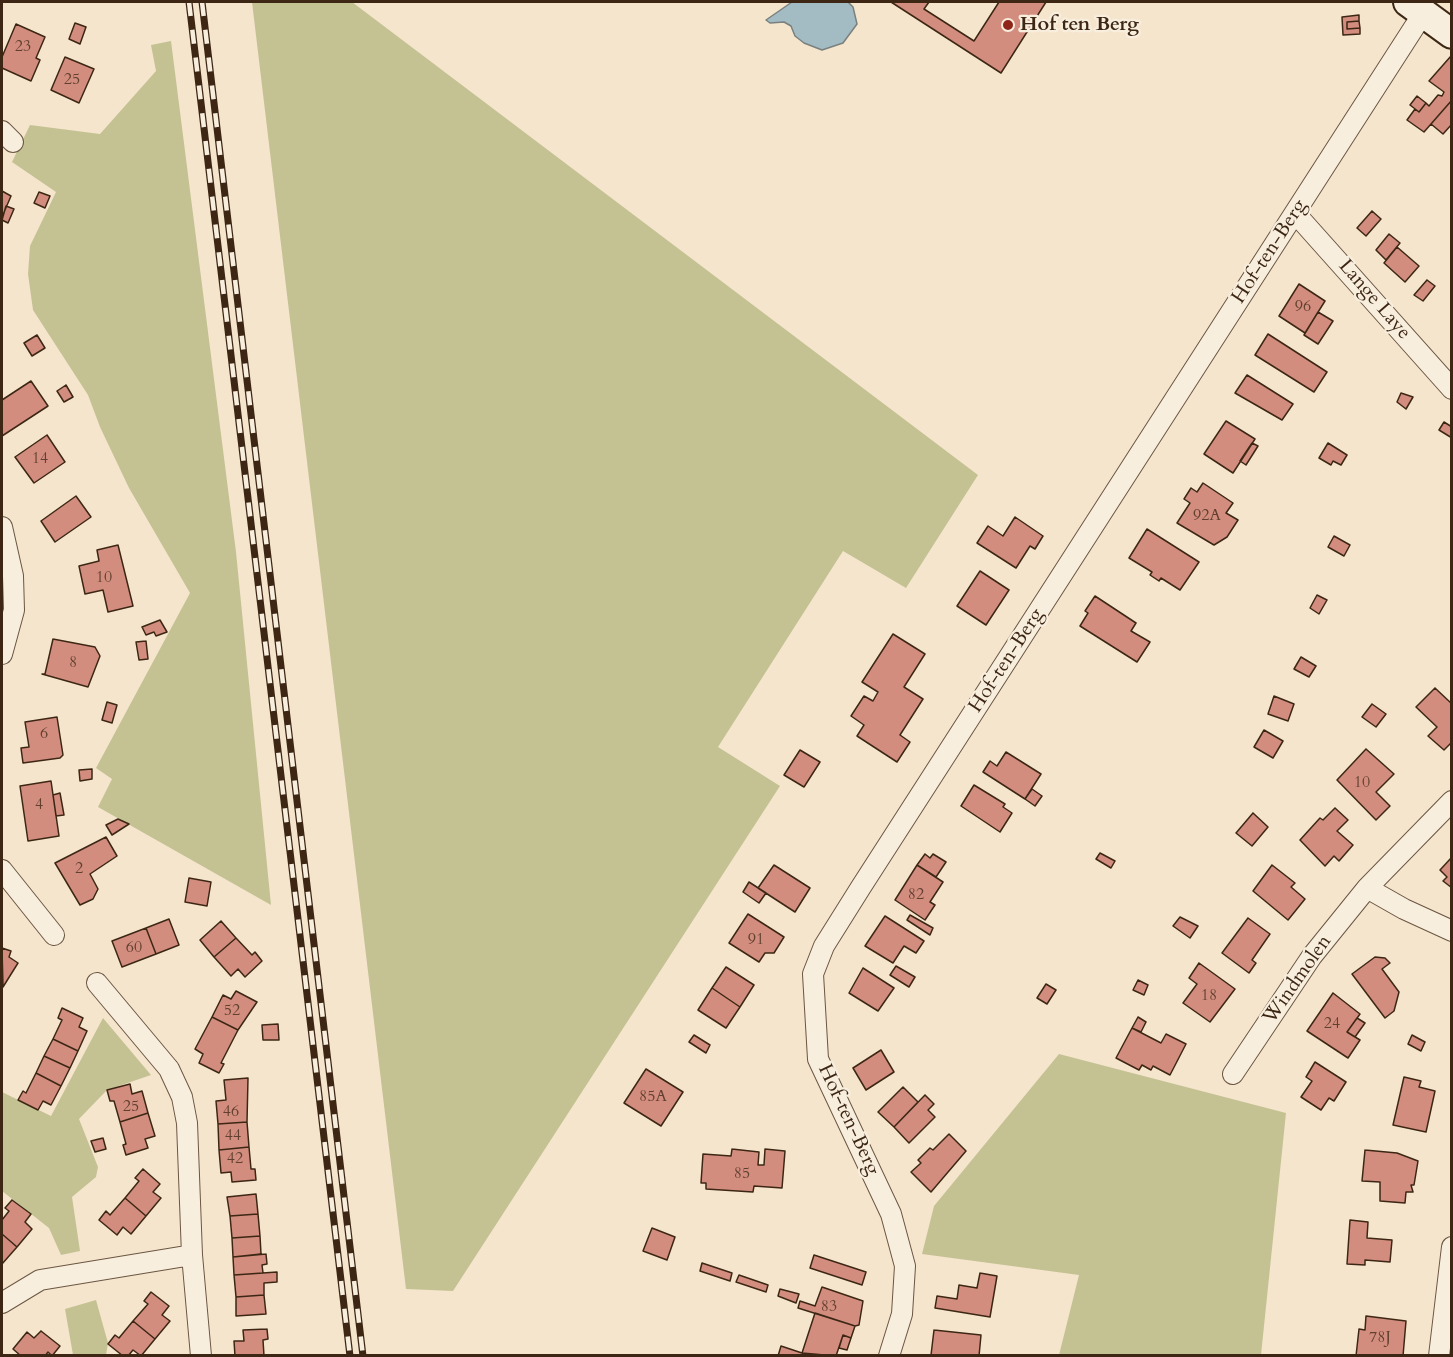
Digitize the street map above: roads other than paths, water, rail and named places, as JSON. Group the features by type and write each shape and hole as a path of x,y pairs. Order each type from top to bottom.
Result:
{"street":[{"path":"1416,7 1452,34"},
{"name":"Hof-ten-Berg","path":"889,1356 902,1314 905,1266 891,1214 818,1059 813,974 824,946 1294,213 1416,7"},
{"name":"Lange Laye","path":"1294,213 1452,389"},
{"path":"2,527 13,576 14,610 2,654"},
{"name":"Windmolen","path":"1233,1074 1312,956 1367,888 1452,801"},
{"path":"2,870 54,935"},
{"path":"1367,888 1404,909 1452,931"},
{"path":"96,983 169,1069 182,1097 187,1123 192,1256 201,1356"},
{"path":"1439,1356 1452,1247"},
{"path":"2,1303 40,1280 192,1256"}],"water":[{"path":"792,2 848,2 853,7 857,24 843,43 822,50 804,43 795,36 791,26 784,22 770,23 766,20"}],"railway":[{"path":"189,2 350,1356"},
{"path":"202,2 363,1356"}],"place":[{"name":"Hof ten Berg","path":"1008,25"}]}
